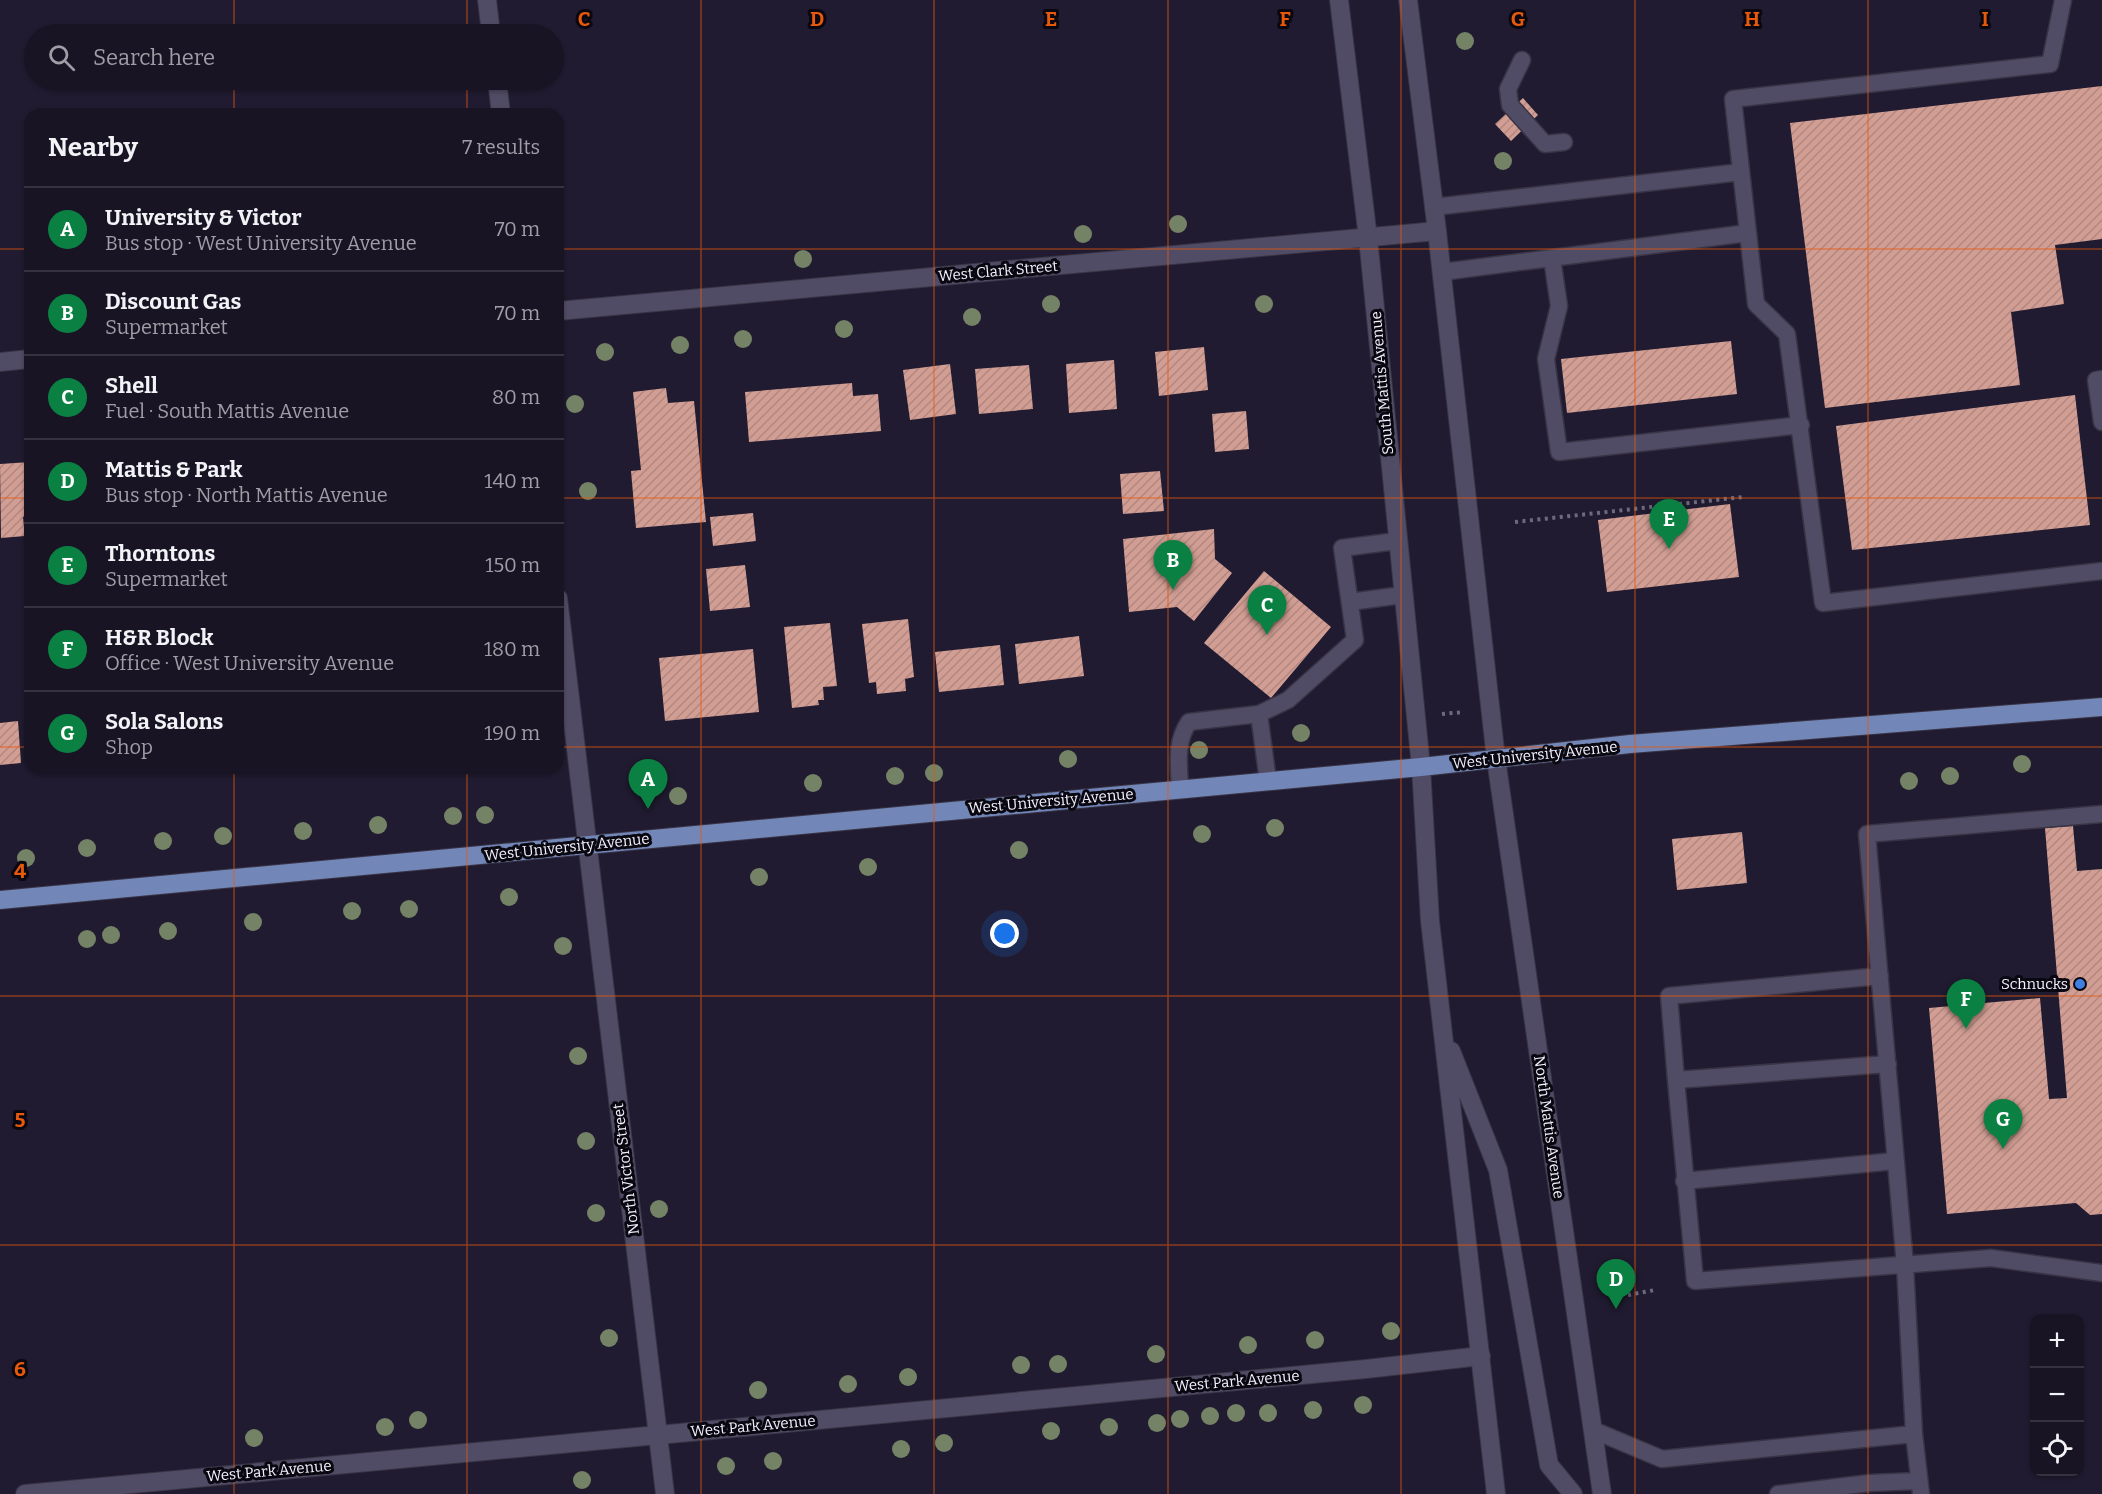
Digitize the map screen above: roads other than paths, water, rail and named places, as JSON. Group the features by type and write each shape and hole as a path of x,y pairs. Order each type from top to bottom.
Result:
{"main road":[{"path":"487,0 490,24"},
{"name":"South Mattis Avenue","path":"1339,0 1368,237 1421,767"},
{"path":"1408,0 1442,272 1496,759"},
{"path":"498,90 500,108"},
{"name":"West Clark Street","path":"564,310 1437,231"},
{"path":"0,362 24,360"},
{"name":"North Victor Street","path":"564,649 665,1494"},
{"name":"West University Avenue","path":"0,900 1421,767 1630,744 2102,707"},
{"name":"North Mattis Avenue","path":"1496,759 1602,1494"},
{"path":"1421,767 1430,921 1496,1494"},
{"path":"1442,1027 1498,1170 1549,1465 1573,1494"},
{"name":"West Park Avenue","path":"25,1494 1354,1370 1481,1356"}],"lane":[{"path":"2063,0 2050,64 1733,99 1756,304 1787,334 1801,425 1823,603 2102,571"},
{"path":"1522,60 1509,89 1510,105 1545,144 1564,142"},
{"path":"1434,207 1741,172"},
{"path":"1442,272 1748,233"},
{"path":"1552,258 1559,306 1546,359 1559,452 1801,425"},
{"path":"2102,379 2096,380 2102,422"},
{"path":"1180,789 1179,746 1182,732 1189,722 1259,714 1288,700 1355,640 1342,548 1397,541"},
{"path":"1350,602 1402,595"},
{"path":"1259,714 1268,781"},
{"path":"1778,1494 1870,1483 1919,1488 1905,1265 1867,834 2102,814"},
{"path":"1880,976 1669,996 1684,1182 1695,1281 1991,1258 2102,1273"},
{"path":"1676,1080 1888,1064"},
{"path":"1684,1182 1896,1161"},
{"path":"1593,1430 1662,1459 1914,1434"}],"place":[{"name":"Thorntons","path":"1669,549"},
{"name":"Discount Gas","path":"1173,590"},
{"name":"Shell","path":"1267,635"},
{"name":"University & Victor","path":"648,809"},
{"name":"Schnucks","path":"2080,984"},
{"name":"H&R Block","path":"1966,1029"},
{"name":"Sola Salons","path":"2003,1149"},
{"name":"Mattis & Park","path":"1616,1309"}]}
